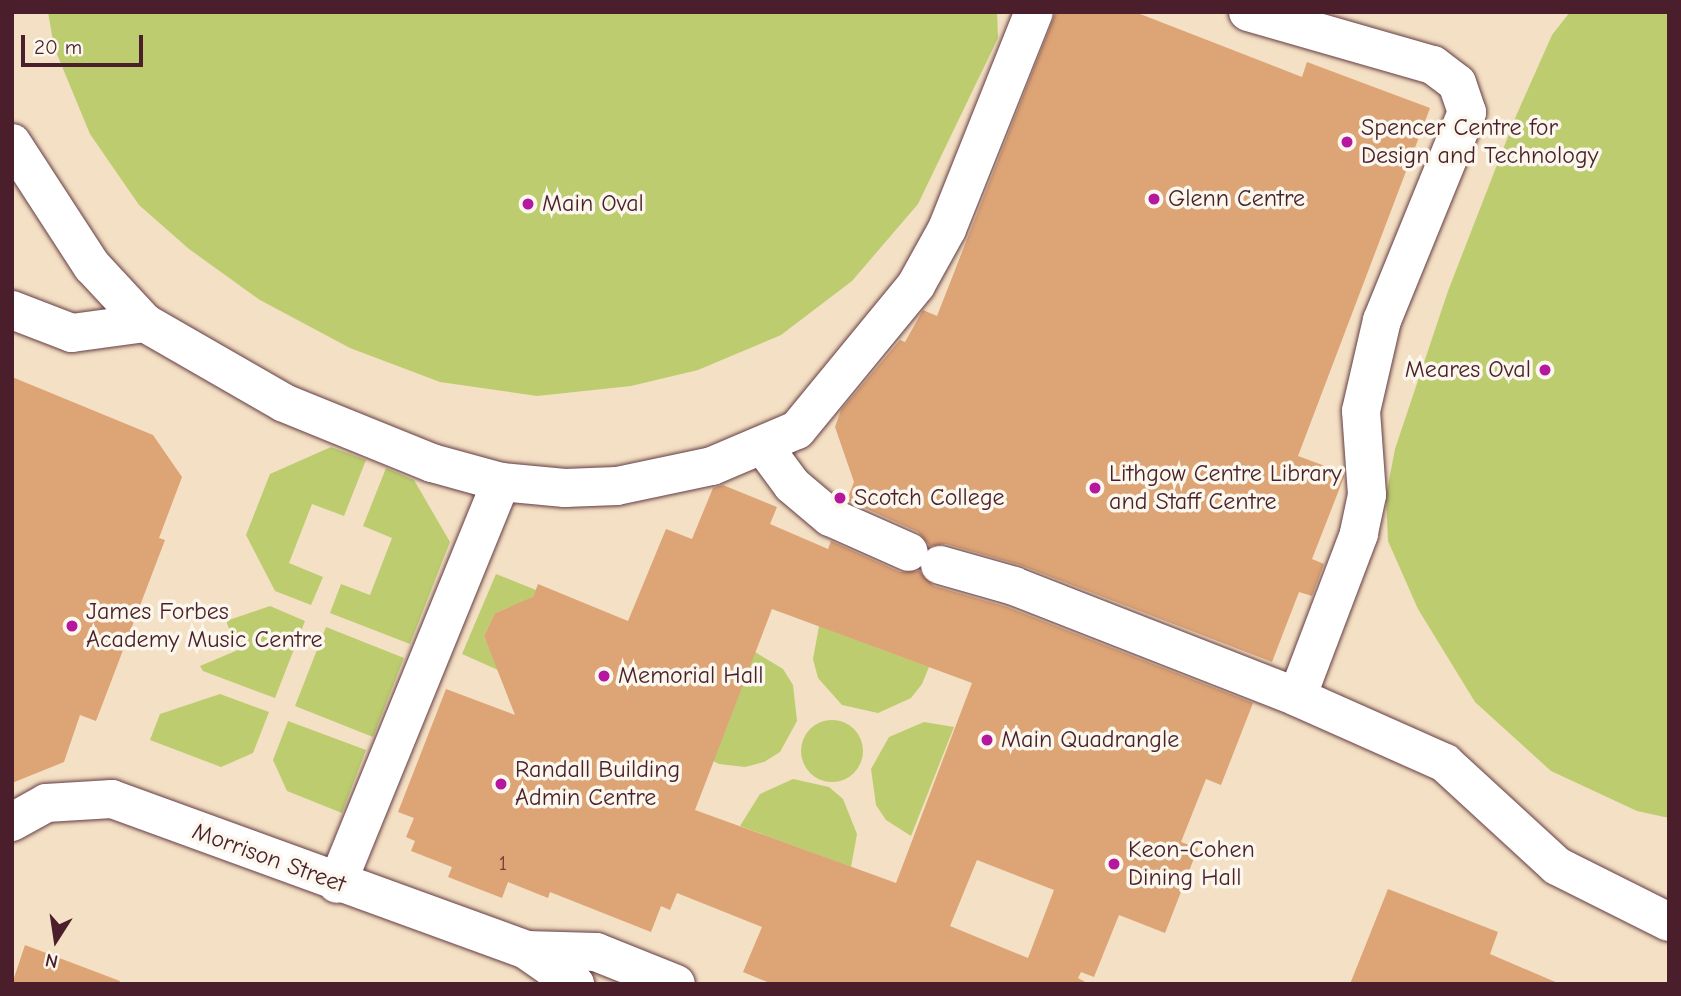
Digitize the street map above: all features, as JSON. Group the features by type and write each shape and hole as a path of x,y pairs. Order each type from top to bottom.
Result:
{"street":[{"path":"12,142 92,266 145,323 284,403 432,463 500,482 565,488 617,486 712,466 764,447 797,430 916,285 947,229 1034,12"},
{"path":"1248,12 1433,65 1457,83 1467,112 1382,320 1361,411 1367,495 1359,534 1297,697"},
{"path":"12,310 72,333 145,323"},
{"path":"764,447 792,485 830,517 925,559 1014,586 1297,697 1445,763 1557,866 1669,922"},
{"path":"337,884 500,482"},
{"name":"Morrison Street","path":"12,821 46,803 112,799 337,884 526,950 575,984"},
{"name":"Morrison Street","path":"526,950 596,953 676,984"}],"green space":[{"name":"Main Oval","path":"48,12 997,12 998,38 918,204 852,281 781,335 698,370 631,386 537,396 440,382 350,348 260,300 189,249 139,205 90,134 54,47"},
{"name":"Meares Oval","path":"1570,12 1669,12 1669,818 1637,811 1551,771 1475,702 1418,609 1388,541 1386,496 1395,449 1448,291 1516,116 1552,35"},
{"path":"331,447 366,460 344,516 312,504 289,563 323,577 311,605 275,591 246,535 270,474"},
{"path":"386,468 414,480 450,542 410,644 330,613 341,584 370,595 392,538 363,526"},
{"path":"496,574 536,590 528,608 517,604 495,613 484,636 498,670 462,654"},
{"path":"270,606 305,621 275,698 203,671 200,666 238,650 226,621"},
{"path":"819,626 929,667 922,684 911,698 878,713 842,705 818,678 813,659"},
{"path":"326,627 404,658 373,737 295,706"},
{"path":"755,652 783,669 793,685 797,721 780,752 764,762 745,767 719,764 713,761"},
{"path":"220,694 269,712 253,753 221,767 150,740 160,714"},
{"path":"826,720 838,720 854,729 861,739 861,763 854,773 838,782 826,782 815,777 806,768 801,757 801,745 806,734 815,725"},
{"path":"288,721 366,750 342,813 287,791 273,760"},
{"path":"924,722 954,727 911,836 886,820 876,805 871,769 889,737"},
{"path":"793,779 829,787 843,799 857,834 851,867 740,826 760,794"}],"building":[{"path":"1056,12 1135,12 1302,77 1307,62 1430,108 1298,456 1344,473 1344,477 1312,559 1324,564 1312,596 1299,592 1272,662 1020,565 946,544 930,546 918,532 847,500 854,482 835,427 841,410 900,340 905,342 923,310 937,316"},
{"name":"James Forbes Academy Music Centre","path":"12,377 153,435 182,477 159,538 165,540 96,721 80,715 64,762 12,783"},
{"path":"723,485 777,507 770,524 828,549 831,541 900,572 919,571 934,586 1007,607 1253,703 1221,785 1206,779 1181,842 1198,848 1165,933 1119,915 1094,977 1081,972 1078,978 1089,984 772,984 743,972 762,927 677,893 670,910 661,906 651,932 550,892 548,898 508,882 502,898 448,877 452,867 411,851 415,841 406,837 414,818 398,812 446,689 515,715 484,636 495,613 533,597 538,584 628,621 666,529 692,539 713,488","holes":["772,609 972,683 896,883 695,810","977,860 1054,890 1028,958 950,926"]},
{"path":"1388,889 1498,932 1490,954 1560,984 1350,984"},
{"path":"25,945 120,981 119,984 12,984"}],"place":[{"name":"Spencer Centre for Design and Technology","path":"1347,142"},
{"name":"Glenn Centre","path":"1154,199"},
{"name":"Main Oval","path":"528,204"},
{"name":"Meares Oval","path":"1545,370"},
{"name":"Lithgow Centre Library and Staff Centre","path":"1095,488"},
{"name":"Scotch College","path":"840,498"},
{"name":"James Forbes Academy Music Centre","path":"72,626"},
{"name":"Memorial Hall","path":"604,676"},
{"name":"Main Quadrangle","path":"987,740"},
{"name":"Randall Building Admin Centre","path":"501,784"},
{"name":"Keon-Cohen Dining Hall","path":"1114,864"}]}
